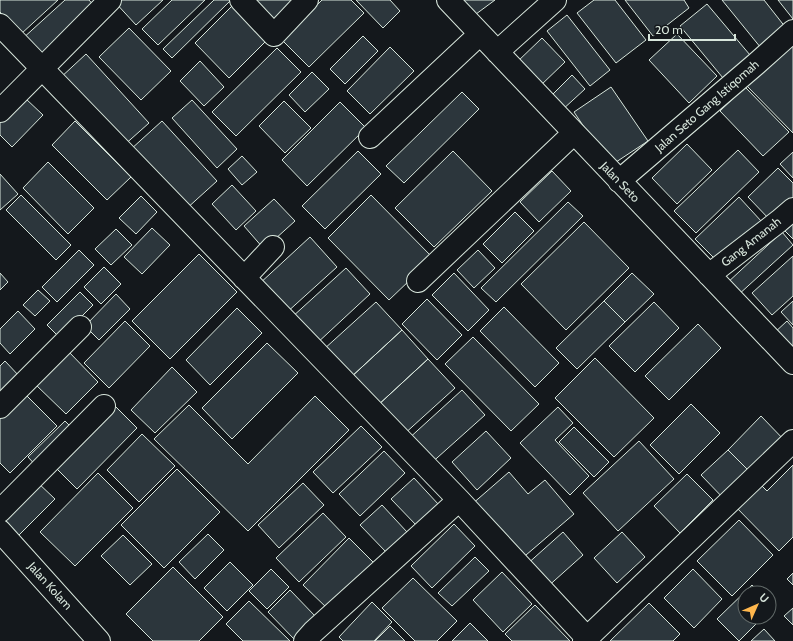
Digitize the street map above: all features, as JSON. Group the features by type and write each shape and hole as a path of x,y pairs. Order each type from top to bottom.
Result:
{"street":[{"path":"0,111 110,0"},
{"path":"241,0 274,35 307,0"},
{"name":"Jalan Seto","path":"448,0 793,364"},
{"path":"497,52 555,0"},
{"path":"0,25 459,500 585,639 793,441"},
{"name":"Jalan Seto Gang Istiqomah","path":"619,181 793,31"},
{"path":"370,137 480,34"},
{"path":"418,281 574,133"},
{"name":"Gang Amanah","path":"709,275 793,209"},
{"path":"244,278 273,247"},
{"path":"0,407 80,327"},
{"path":"0,511 104,406"},
{"path":"305,641 313,632 459,500"},
{"name":"Jalan Kolam","path":"0,531 99,641"}],"building":[{"path":"0,0 58,0 21,34 0,12"},
{"path":"65,0 89,0 95,7 38,59 21,40"},
{"path":"113,0 163,0 136,25"},
{"path":"172,0 205,0 158,45 142,29"},
{"path":"214,0 231,0 172,58 163,49"},
{"path":"244,0 305,0 274,30"},
{"path":"322,0 351,0 364,13 309,67 282,40"},
{"path":"356,0 390,0 400,11 383,28"},
{"path":"459,0 495,0 472,17"},
{"path":"594,0 615,0 646,40 616,63 577,13"},
{"path":"625,0 684,0 689,8 653,36"},
{"path":"722,0 764,0 786,28 761,48"},
{"path":"778,0 793,0 793,19"},
{"path":"237,1 271,36 229,78 195,43"},
{"path":"707,4 750,55 723,78 680,26"},
{"path":"567,15 610,70 590,86 547,31"},
{"path":"129,28 171,71 141,100 99,57"},
{"path":"677,34 717,76 689,103 649,60"},
{"path":"363,36 378,51 345,84 330,69"},
{"path":"542,38 565,62 539,87 516,63"},
{"path":"793,41 793,133 747,86"},
{"path":"390,47 414,71 370,114 347,91"},
{"path":"277,48 301,72 236,136 212,112"},
{"path":"86,54 149,123 122,147 59,79"},
{"path":"200,61 224,87 204,106 180,81"},
{"path":"312,72 329,89 305,112 289,95"},
{"path":"572,75 585,89 561,111 549,98"},
{"path":"611,87 648,141 610,166 574,112"},
{"path":"745,87 789,132 763,156 720,111"},
{"path":"462,92 479,109 404,183 386,166"},
{"path":"25,98 43,115 12,147 0,135 0,122"},
{"path":"192,100 237,149 217,168 172,118"},
{"path":"284,101 311,128 285,153 259,126"},
{"path":"340,102 366,128 307,186 282,160"},
{"path":"75,121 131,177 107,200 52,145"},
{"path":"162,121 217,181 185,210 130,150"},
{"path":"687,144 712,170 677,204 652,178"},
{"path":"738,150 759,172 696,233 674,211"},
{"path":"358,151 381,174 325,229 302,206"},
{"path":"453,151 492,191 434,247 395,208"},
{"path":"793,152 793,178 780,164"},
{"path":"242,156 257,172 242,185 228,169"},
{"path":"48,162 94,208 68,234 23,188"},
{"path":"778,168 793,183 793,200 771,221 748,197"},
{"path":"552,171 571,191 539,222 520,202"},
{"path":"0,174 18,194 0,210"},
{"path":"232,185 256,211 236,230 212,204"},
{"path":"21,195 71,245 56,260 6,210"},
{"path":"371,195 433,258 389,300 328,238"},
{"path":"141,196 157,212 136,234 119,218"},
{"path":"739,197 762,222 719,263 695,239"},
{"path":"274,199 295,221 264,249 244,226"},
{"path":"568,202 583,216 496,302 481,288"},
{"path":"515,212 534,231 502,263 483,244"},
{"path":"584,222 629,268 566,330 521,284"},
{"path":"793,224 793,239 785,231"},
{"path":"152,228 170,245 142,274 124,257"},
{"path":"116,229 132,245 111,265 95,249"},
{"path":"782,232 793,245 737,296 726,284"},
{"path":"310,237 337,267 285,314 258,285"},
{"path":"79,250 94,265 57,302 42,287"},
{"path":"478,250 495,268 474,288 457,270"},
{"path":"199,254 237,292 170,359 132,321"},
{"path":"793,256 793,296 772,315 752,293"},
{"path":"104,267 121,284 101,304 84,287"},
{"path":"346,268 370,294 315,345 291,318"},
{"path":"0,273 8,282 0,290"},
{"path":"454,273 489,310 468,331 432,295"},
{"path":"632,273 654,294 625,322 604,301"},
{"path":"38,290 50,301 35,316 23,305"},
{"path":"80,292 93,305 60,338 47,325"},
{"path":"116,294 130,309 99,340 85,326"},
{"path":"427,299 462,335 437,360 402,324"},
{"path":"604,301 625,322 577,369 556,348"},
{"path":"793,301 793,325 781,312"},
{"path":"376,302 402,330 349,379 323,350"},
{"path":"654,302 679,328 635,372 609,346"},
{"path":"504,307 559,363 535,387 480,331"},
{"path":"237,308 262,333 210,385 186,360"},
{"path":"18,311 35,329 10,354 0,343 0,329"},
{"path":"125,321 150,346 109,388 84,363"},
{"path":"787,321 793,328 793,345 788,350 773,334"},
{"path":"698,324 721,348 669,400 645,376"},
{"path":"402,330 428,359 376,407 349,379"},
{"path":"473,337 539,404 511,431 445,364"},
{"path":"267,343 298,373 232,439 202,408"},
{"path":"68,351 98,382 66,414 35,384"},
{"path":"595,358 654,418 614,457 555,398"},
{"path":"428,359 455,388 402,436 376,407"},
{"path":"5,361 20,377 0,396 0,366"},
{"path":"172,367 197,392 155,433 131,410"},
{"path":"462,390 485,415 428,466 406,441"},
{"path":"23,392 57,426 10,473 0,463 0,415"},
{"path":"315,396 349,430 248,531 154,439 189,405 248,464"},
{"path":"691,404 720,433 679,474 650,445"},
{"path":"115,406 137,428 77,489 55,467"},
{"path":"558,407 573,423 555,440 589,476 570,495 520,443"},
{"path":"761,416 787,443 754,476 728,450"},
{"path":"65,421 76,432 39,469 28,457"},
{"path":"361,426 382,447 333,493 313,472"},
{"path":"574,427 609,462 594,477 559,442"},
{"path":"486,431 511,458 477,490 452,462"},
{"path":"142,434 175,466 139,502 107,470"},
{"path":"639,441 674,479 618,531 583,493"},
{"path":"728,450 754,476 727,502 701,475"},
{"path":"384,451 405,473 360,516 339,494"},
{"path":"793,465 793,537 779,551 733,504 757,481 767,491"},
{"path":"177,469 220,512 164,568 121,525"},
{"path":"509,472 528,494 545,480 574,514 519,561 471,505"},
{"path":"98,473 133,508 75,566 40,532"},
{"path":"687,474 713,500 680,533 654,506"},
{"path":"414,478 439,505 417,526 391,499"},
{"path":"36,481 55,499 17,537 0,520"},
{"path":"303,483 324,505 279,548 258,525"},
{"path":"382,505 407,532 386,552 360,525"},
{"path":"323,513 346,537 299,582 276,558"},
{"path":"739,520 773,555 743,585 737,585 737,591 732,596 697,561"},
{"path":"454,524 475,546 432,588 411,566"},
{"path":"563,532 583,555 545,589 525,566"},
{"path":"622,532 645,557 617,583 594,558"},
{"path":"208,534 224,550 195,579 179,562"},
{"path":"123,535 152,564 130,585 101,556"},
{"path":"349,538 374,563 328,609 303,585"},
{"path":"475,557 489,571 452,606 438,593"},
{"path":"230,562 253,585 227,611 204,588"},
{"path":"173,567 223,617 199,641 153,641 126,614"},
{"path":"271,569 289,587 267,609 249,591"},
{"path":"693,569 722,599 694,628 664,598"},
{"path":"502,572 532,604 503,632 473,600"},
{"path":"793,573 793,585 787,579"},
{"path":"413,578 457,621 437,641 415,641 382,608"},
{"path":"290,590 316,617 294,639 268,612"},
{"path":"737,600 737,625 755,625 739,641 717,619"},
{"path":"249,601 290,641 243,641 226,624"},
{"path":"372,602 392,622 374,641 343,641 339,637"},
{"path":"649,603 680,634 673,641 610,641"},
{"path":"535,605 570,641 512,641 505,634"},
{"path":"793,608 793,625 784,616"},
{"path":"470,623 488,641 452,641"},
{"path":"390,626 405,641 375,641"},
{"path":"764,629 775,641 751,641"}]}
